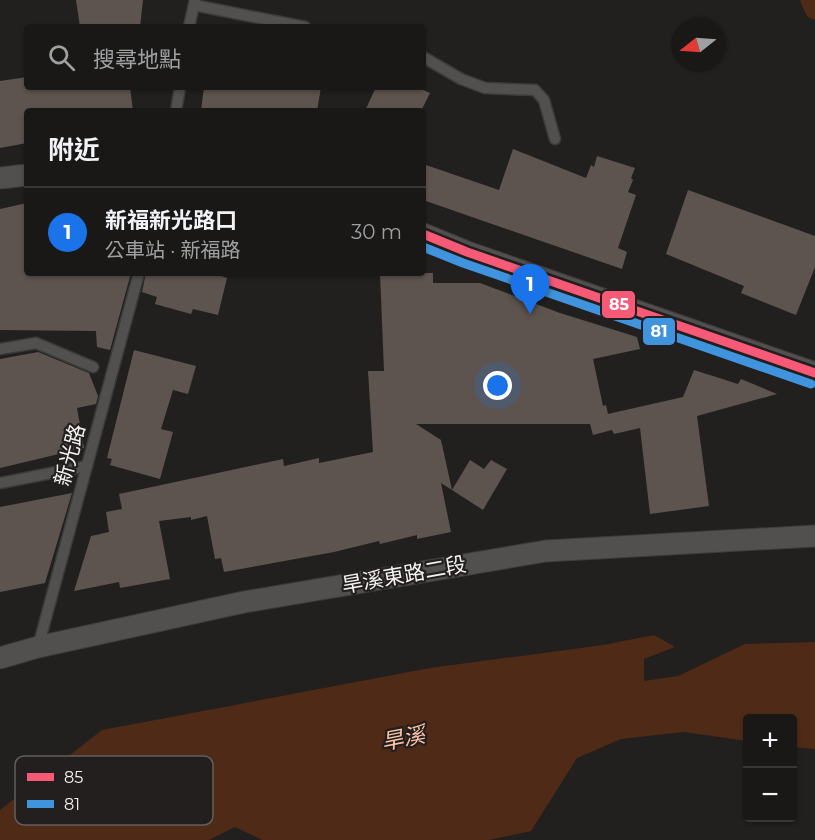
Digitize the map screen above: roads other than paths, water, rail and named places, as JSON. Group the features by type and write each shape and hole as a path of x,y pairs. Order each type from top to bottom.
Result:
{"street":[{"path":"0,178 24,175"},
{"path":"426,235 467,252 815,373"},
{"name":"旱溪東路二段","path":"0,658 38,647 244,602 546,551 815,536"}],"lane":[{"path":"190,24 195,2 292,24"},
{"path":"426,59 461,79 484,88 535,90 544,100 555,139"},
{"path":"176,108 180,90"},
{"name":"新光路","path":"38,647 138,276"},
{"path":"0,349 36,342 93,368"},
{"path":"0,483 87,466"}],"water":[{"name":"旱溪","path":"654,635 675,647 644,659 644,681 678,676 745,644 815,642 815,749 797,747 797,714 743,714 743,740 684,732 621,739 577,758 531,831 489,840 262,840 235,827 209,840 0,840 0,810 15,798 15,825 213,825 213,756 69,756 102,730 430,668 603,645"}],"waterway":[{"path":"811,0 815,9"}],"place":[{"name":"新福新光路口","path":"530,314"}]}
